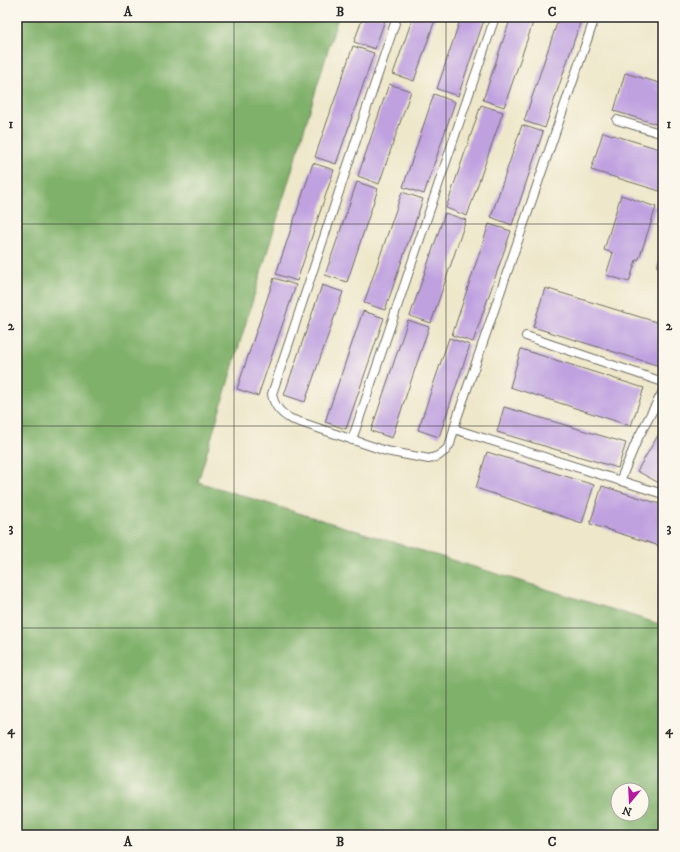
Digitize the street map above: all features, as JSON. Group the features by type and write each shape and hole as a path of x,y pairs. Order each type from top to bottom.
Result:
{"lane":[{"path":"397,17 272,394 273,402 282,414 291,419 386,451 429,459 438,456 446,450 453,438 457,418 595,17"},
{"path":"352,440 495,17"},
{"path":"617,120 663,134"},
{"path":"526,336 663,382"},
{"path":"620,481 637,440 663,391"},
{"path":"454,429 663,494"}],"green space":[{"path":"17,17 338,17 198,482 663,625 663,835 17,835"}],"building":[{"path":"363,17 386,17 375,49 354,42"},
{"path":"413,17 436,17 414,81 393,74"},
{"path":"461,17 485,17 458,96 437,89"},
{"path":"511,17 535,17 504,107 483,100"},
{"path":"559,17 582,17 545,128 524,121"},
{"path":"353,46 374,53 336,164 315,157"},
{"path":"625,73 663,84 663,126 614,111"},
{"path":"389,84 411,91 379,184 358,176"},
{"path":"434,94 455,102 424,194 403,187"},
{"path":"481,105 503,112 467,216 446,208"},
{"path":"522,125 543,132 512,225 491,217"},
{"path":"603,132 663,150 663,192 591,170"},
{"path":"313,163 334,170 297,281 276,274"},
{"path":"357,182 378,189 347,282 325,275"},
{"path":"402,192 423,199 385,310 364,303"},
{"path":"621,195 656,207 639,259 636,260 629,282 606,275 613,253 604,250"},
{"path":"445,213 466,220 431,323 410,316"},
{"path":"489,224 511,231 473,342 452,335"},
{"path":"663,250 663,268 657,267"},
{"path":"274,278 296,285 258,396 237,389"},
{"path":"663,281 663,293 659,292"},
{"path":"322,285 343,292 305,402 284,395"},
{"path":"545,288 663,324 663,367 533,327"},
{"path":"363,311 384,318 346,429 325,422"},
{"path":"408,320 429,327 392,438 371,431"},
{"path":"449,338 470,345 439,437 418,430"},
{"path":"521,349 644,388 631,426 510,387"},
{"path":"504,407 626,443 618,468 497,432"},
{"path":"663,427 663,480 661,484 637,471"},
{"path":"487,452 594,485 582,523 476,488"},
{"path":"602,486 663,505 663,547 590,524"}]}
